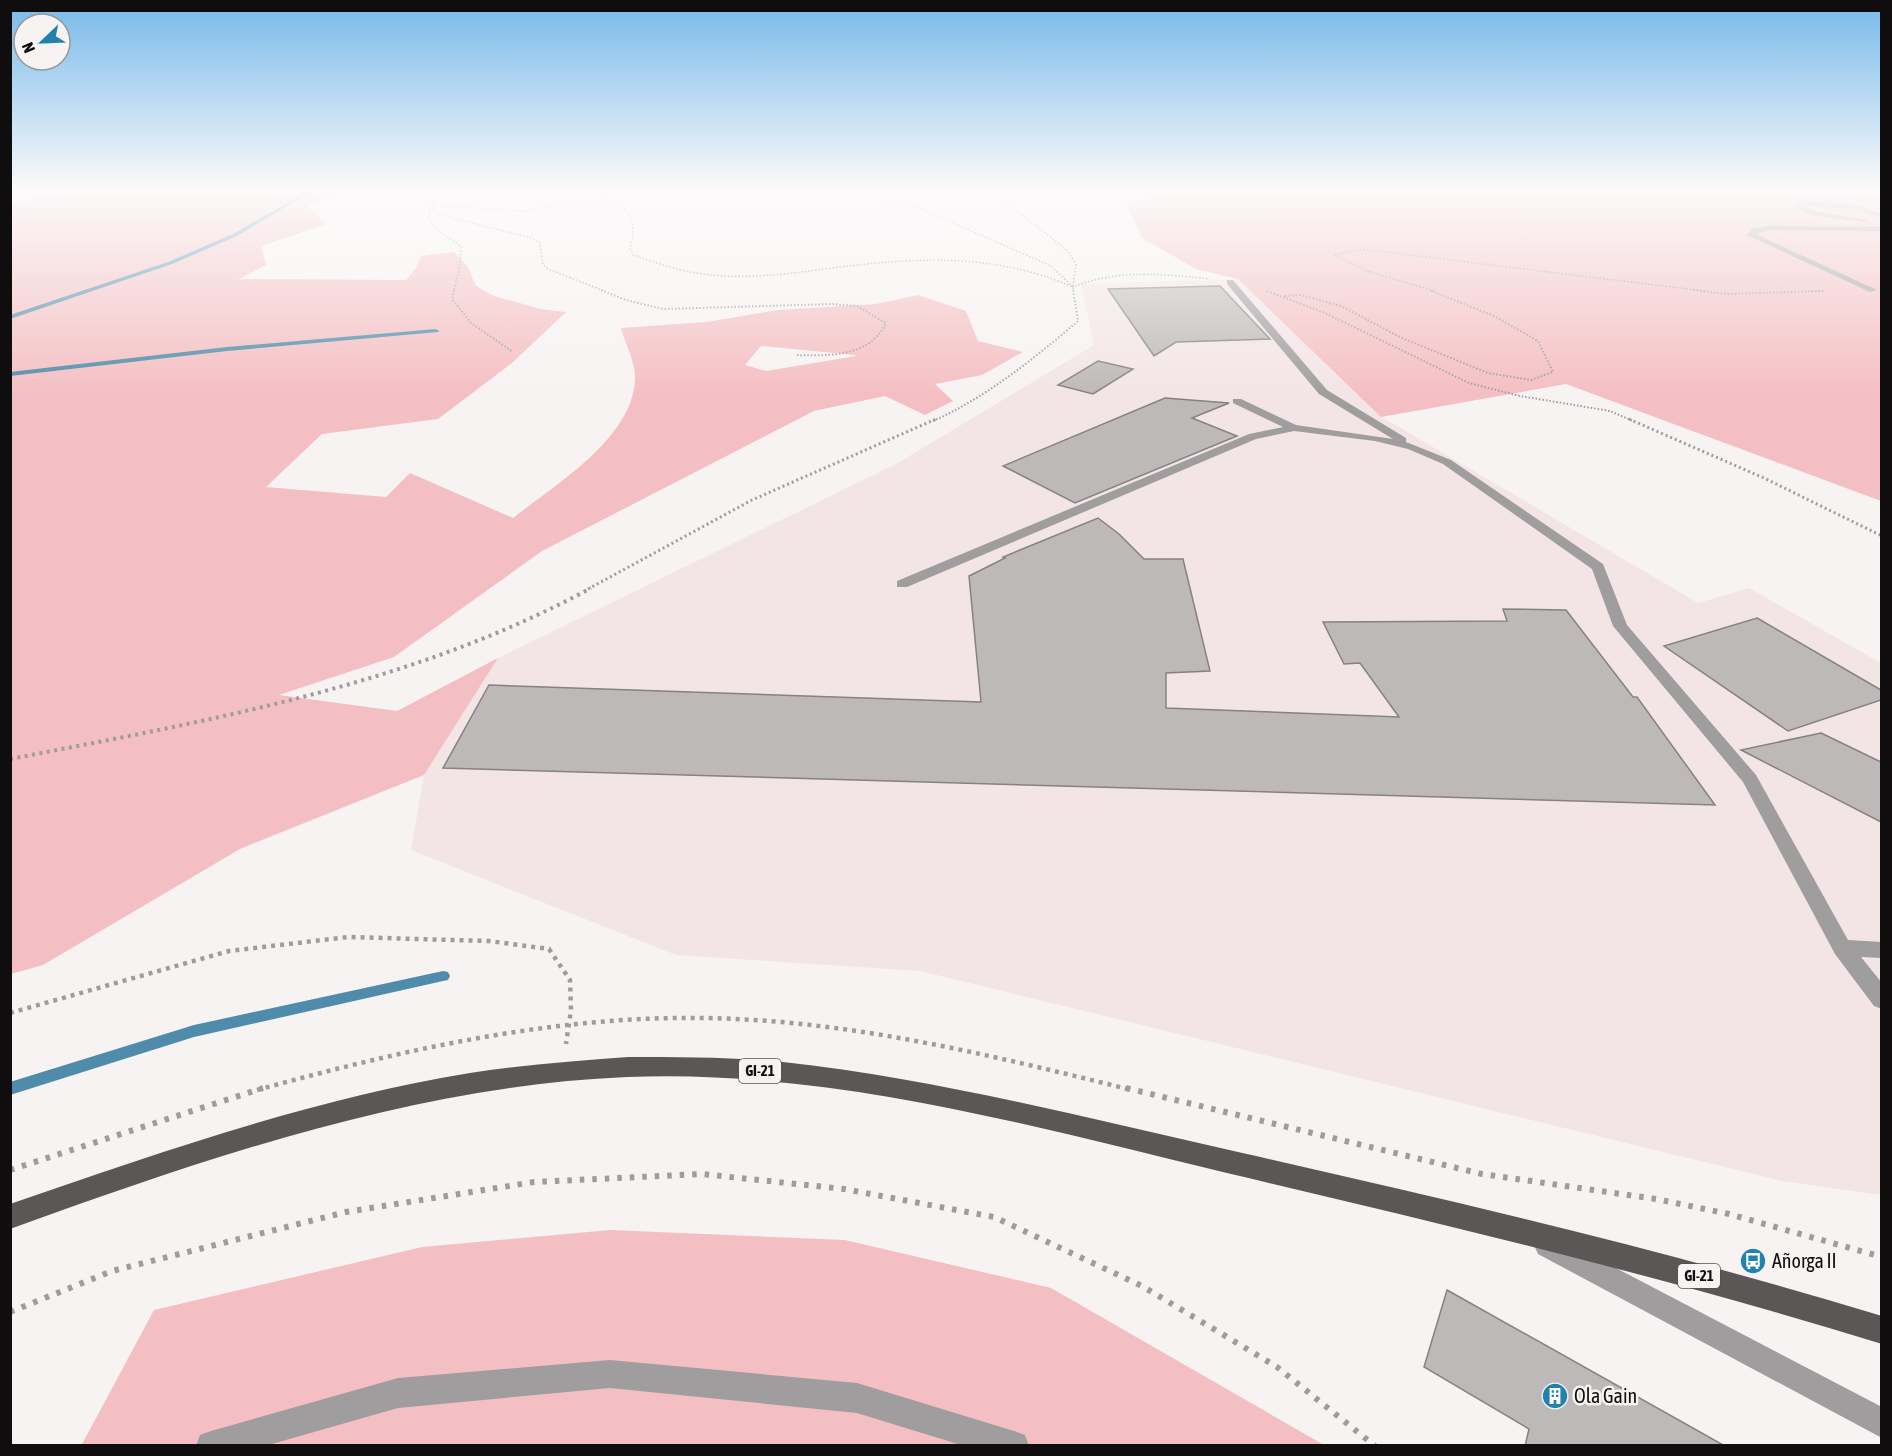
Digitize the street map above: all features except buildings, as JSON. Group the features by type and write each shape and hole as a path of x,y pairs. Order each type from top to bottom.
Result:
{"main road":[{"name":"GI-21","path":"10,1217 116,1179 296,1121 479,1082 629,1067 699,1067 804,1074 1011,1110 1514,1228 1770,1294 1881,1330"}],"street":[{"path":"1804,259 1873,290"},
{"path":"1230,282 1323,392 1412,447"},
{"path":"1237,401 1294,428"},
{"path":"902,584 1253,436 1294,428 1375,438 1412,447 1448,462 1598,567 1620,626 1750,780 1842,948 1881,1000"},
{"path":"1842,948 1881,950"},
{"path":"1514,1228 1881,1423"},
{"path":"211,1446 398,1393 610,1374 857,1398 1014,1446"}],"path":[{"path":"460,259 452,299 456,310 465,320 503,342 513,352"},
{"path":"542,259 543,265 548,269 644,305 693,310 833,304 857,306 886,323 883,333 868,344 846,352 822,356 796,355"},
{"path":"645,259 683,271 721,275 758,275 899,261 964,260 1035,272 1073,287 1086,281 1138,275 1187,276 1230,282 1284,297 1325,313 1469,382 1521,396 1610,411 1766,479 1881,536"},
{"path":"1035,259 1051,266 1073,287"},
{"path":"10,759 194,724 386,673 465,645 581,593 752,500 951,413 1041,353 1078,321 1073,287 1077,272 1073,259"},
{"path":"1284,297 1301,295 1341,306 1402,338 1488,373 1531,380 1553,372 1538,341 1494,316 1449,296 1367,271 1342,259"},
{"path":"1441,259 1726,294 1873,290"},
{"path":"10,1013 230,951 348,937 489,941 549,949 570,980 571,1010 562,1072"},
{"path":"10,1312 112,1271 346,1212 534,1182 702,1174 844,1189 994,1217 1142,1286 1277,1367 1375,1446"}],"shaded area":[{"path":"11,259 264,259 266,265 239,279 406,280 420,259 460,259 468,267 476,286 494,296 541,309 566,312 512,363 438,419 322,434 266,487 386,497 410,473 513,518 590,458 622,420 631,399 635,371 621,328 707,322 778,310 876,304 918,295 966,311 978,341 1023,352 982,375 935,384 953,401 925,415 885,396 814,411 542,551 394,657 279,695 397,711 498,658 424,775 240,849 43,965 11,974","holes":["761,346 856,356 766,371 745,365"]},
{"path":"1178,259 1881,259 1881,501 1566,384 1381,417 1238,279 1196,269"},
{"path":"1238,279 1382,417 1698,603 1749,588 1881,663 1881,1195 1782,1181 920,971 676,955 411,850 424,775 498,658 896,464 1094,345 1081,284"},
{"path":"610,1230 845,1240 1051,1288 1324,1445 81,1446 154,1310 422,1247"}],"waterway":[{"path":"10,317 179,259"},
{"path":"10,374 227,349 436,331"},
{"path":"10,1089 194,1031 443,976"}],"place":[{"name":"Añorga II","path":"1753,1261"},
{"name":"Ola Gain","path":"1555,1396"}]}
